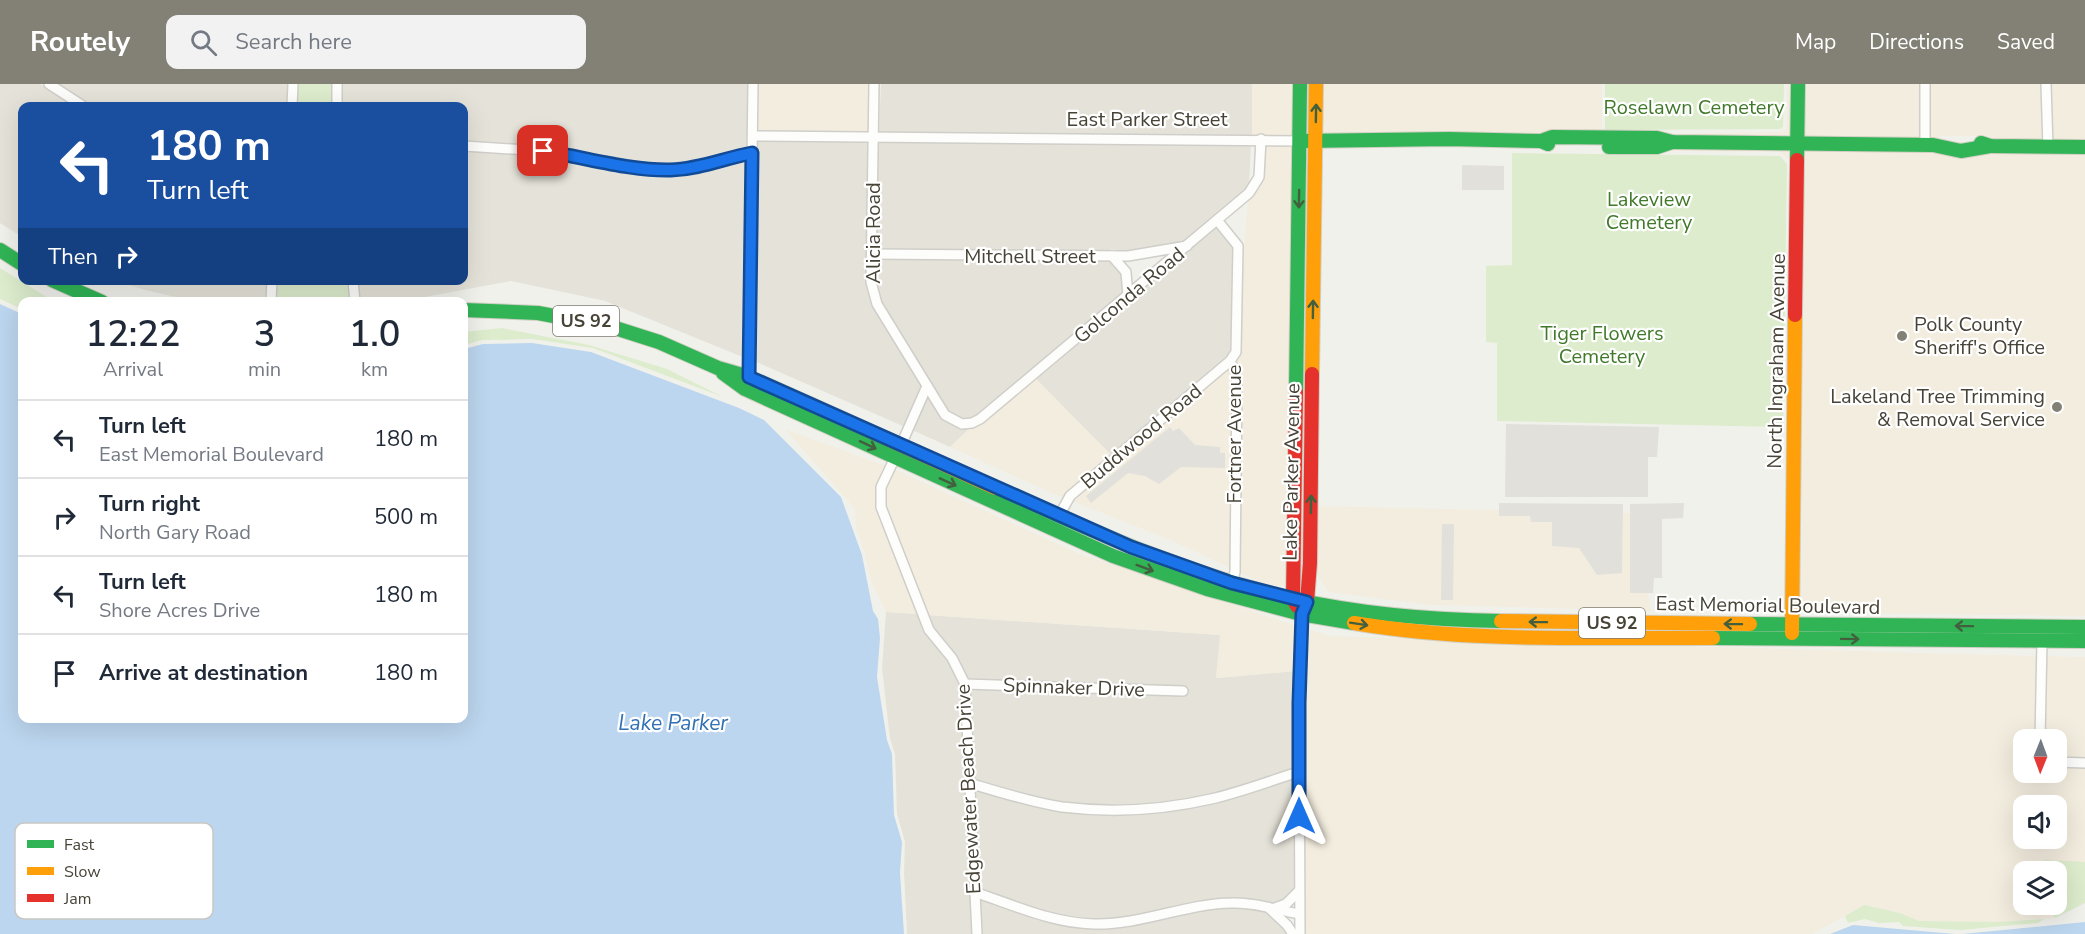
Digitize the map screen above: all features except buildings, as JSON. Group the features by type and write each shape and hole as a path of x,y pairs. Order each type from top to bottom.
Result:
{"main road":[{"name":"Lake Parker Avenue","path":"1300,84 1301,605"},
{"name":"Lake Parker Avenue","path":"1301,605 1310,563 1316,84"},
{"name":"North Ingraham Avenue","path":"1792,631 1798,84"},
{"name":"East Parker Street","path":"1300,141 1541,141 1554,146 1657,147 1671,142 1798,143 1929,145 1944,150 1980,150 1990,146 2085,147"},
{"path":"0,250 18,261"},
{"path":"63,285 91,297"},
{"name":"East Memorial Boulevard","path":"468,310 526,312 588,321 660,342 720,371 745,389 1153,556 1301,605 1412,631 1488,636 1556,637 2085,627"},
{"name":"East Memorial Boulevard","path":"720,371 749,377 898,452 1142,567 1228,595 1301,605 1449,619 1590,622 1962,640 2085,641"},
{"path":"1310,563 1318,588 1329,599 1345,608"},
{"path":"1556,637 1583,629 1590,622"},
{"path":"1962,640 1998,635 2009,631 2012,627"}],"street":[{"path":"49,84 77,102"},
{"path":"292,102 293,84"},
{"path":"337,84 337,102"},
{"path":"749,377 753,84"},
{"name":"Alicia Road","path":"874,84 870,282 877,304 945,415 962,424"},
{"path":"1925,84 1929,145"},
{"path":"2046,84 2048,147"},
{"name":"East Parker Street","path":"753,136 1300,141"},
{"name":"Golconda Road","path":"962,424 980,419 1128,296 1255,186 1259,177 1261,139"},
{"path":"468,146 543,151 658,170 705,166 752,153"},
{"name":"Fortner Avenue","path":"1217,220 1235,241 1238,250 1237,343 1236,352 1230,361 1236,373 1237,385 1235,572 1232,583"},
{"name":"Mitchell Street","path":"872,254 1128,256 1187,246"},
{"path":"1112,256 1126,272 1128,296"},
{"name":"Buddwood Road","path":"1059,516 1070,496 1230,361"},
{"name":"Edgewater Beach Drive","path":"927,386 880,487 881,507 929,630 952,658 965,684 977,934"},
{"path":"1299,934 1298,772 1301,605"},
{"path":"2040,729 2042,640"},
{"name":"Spinnaker Drive","path":"965,684 1183,691"},
{"path":"2067,762 2085,763"},
{"path":"969,783 1062,807 1151,809 1212,799 1298,772"},
{"path":"1270,909 1286,904 1299,891"},
{"path":"974,892 1041,916 1086,924 1125,923 1219,903 1249,904 1299,914"},
{"path":"1270,909 1293,934"}],"shaded area":[{"path":"0,84 40,84 68,102 18,102 18,234 0,223"},
{"path":"57,84 289,84 288,102 85,102"},
{"path":"341,84 749,84 748,149 704,162 659,165 544,147 468,141 468,102 341,102"},
{"path":"757,84 869,84 869,132 757,132"},
{"path":"881,84 1252,84 1252,135 879,133"},
{"path":"1252,84 1296,84 1295,136 1252,135"},
{"path":"1320,84 1602,84 1602,133 1541,136 1320,135"},
{"path":"1787,84 1794,84 1794,138 1675,137 1661,134 1782,132 1786,129"},
{"path":"1802,84 1921,84 1920,140 1803,138"},
{"path":"1929,84 2042,84 2044,142 1990,141 1978,136 1942,136 1929,140"},
{"path":"2051,84 2085,84 2085,142 2052,142"},
{"path":"757,141 869,142 866,281 868,293 873,306 922,387 905,427 754,361"},
{"path":"877,142 1251,144 1249,186 1185,242 1128,251 1111,249 1110,251 1025,252 876,250"},
{"path":"1264,144 1295,145 1289,587 1264,584 1239,572 1240,372 1235,361 1240,353 1241,343 1243,262 1248,200 1258,189 1262,179"},
{"path":"1304,146 1311,146 1304,588 1298,588"},
{"path":"1672,147 1794,148 1791,415 1787,415 1790,162 1781,152 1661,151"},
{"path":"1802,148 2085,152 2085,616 1796,613"},
{"path":"468,150 543,156 658,174 706,171 748,158 745,358 605,301 511,281 425,297 359,297 358,285 468,285"},
{"path":"1462,165 1504,166 1504,190 1462,190"},
{"path":"1217,227 1234,248 1232,350 1227,358 1112,456 1036,379"},
{"path":"876,259 1111,261 1122,273 1124,294 978,415 960,419 948,411 880,301 875,282"},
{"path":"129,285 267,285 267,297 176,297"},
{"path":"1229,368 1233,385 1231,568 1170,540 1072,501"},
{"path":"1036,379 1112,456 1063,498 950,447 970,428 983,423"},
{"path":"927,396 943,419 958,428 970,428 950,447 912,430"},
{"path":"1506,424 1659,427 1657,457 1648,457 1648,497 1505,497"},
{"path":"1170,427 1173,431 1179,428 1195,445 1220,447 1220,453 1225,453 1225,468 1181,467 1159,484 1145,476 1128,473 1091,503 1086,496"},
{"path":"785,429 886,466 877,485 876,507 918,614 886,612 871,581 856,527 855,509"},
{"path":"894,469 1080,554 1297,626 1295,671 1216,678 1220,635 928,615 885,505 885,488"},
{"path":"1499,503 1623,504 1622,573 1597,575 1579,548 1552,546 1552,522 1531,522 1530,516 1499,516"},
{"path":"1684,503 1683,518 1662,519 1662,578 1654,578 1653,593 1630,593 1630,504"},
{"path":"1315,506 1636,513 1651,611 1430,605 1328,592 1318,577 1314,562"},
{"path":"1442,524 1454,524 1453,600 1441,600"},
{"path":"886,612 918,614 926,633 949,661 961,685 972,934 907,934 905,842 897,814 895,754 890,739 882,668"},
{"path":"928,615 1221,635 1217,678 1295,671 1294,768 1211,794 1151,804 1062,802 1038,798 973,779 970,689 1186,696 1187,687 968,679 956,655 933,628"},
{"path":"1305,628 1331,636 2037,656 2036,729 2013,729 2013,783 2067,783 2067,767 2085,768 2085,862 2013,861 2013,915 2053,915 2055,918 1998,922 1919,921 1900,913 1865,905 1812,934 1303,934"},
{"path":"2046,656 2085,657 2085,758 2067,758 2067,729 2044,729"},
{"path":"1294,778 1294,890 1279,902 1271,904 1250,899 1218,899 1125,919 1095,919 1042,912 978,889 974,789 1036,807 1061,811 1151,814 1213,803"},
{"path":"979,899 1040,921 1095,929 1126,928 1219,908 1249,908 1269,914 1288,934 981,934"}],"green space":[{"path":"296,84 335,84 335,102 296,102"},
{"name":"Roselawn Cemetery","path":"1605,84 1784,84 1783,127 1780,129 1605,130"},
{"path":"1512,153 1780,156 1787,164 1783,427 1497,421 1497,343 1486,342 1486,266 1512,265"},
{"path":"0,268 18,279 18,285 27,285 47,297 18,297 18,307 0,299"},
{"path":"275,285 350,285 349,297 277,297"},
{"path":"502,328 589,345 667,369 723,397 593,348 532,339 482,340 468,344 468,332"},
{"path":"2067,861 2085,862 2085,903 2067,912"},
{"path":"1864,905 1900,913 1919,921 1998,922 2044,919 2038,923 1960,930 1903,926 1899,922 1879,923 1865,919 1848,923 1845,916"}],"water":[{"name":"Lake Parker","path":"0,304 18,312 18,723 468,723 468,348 483,344 532,343 591,352 739,408 764,420 841,497 862,555 873,611 878,619 880,638 877,677 887,740 892,754 894,815 902,842 900,873 904,934 0,934"},
{"path":"2085,922 2085,934 1962,934"},
{"path":"1853,925 1955,934 1830,934"}],"traffic: fast":[{"path":"1296,392 1300,84"},
{"path":"1797,160 1798,84"},
{"path":"1541,141 1552,137 1657,138 1672,142 1933,145 1961,151 1990,146"},
{"path":"1300,141 1449,139 1541,141 1548,144"},
{"path":"1609,147 1657,147 1672,142"},
{"path":"1981,143 1990,146 2085,147"},
{"path":"0,250 18,261"},
{"path":"63,285 91,297"},
{"path":"468,310 538,313 612,327 659,342 718,368 749,377 812,405"},
{"path":"723,373 745,389 1113,556 1207,589 1301,614 1354,623"},
{"path":"995,488 1141,551 1254,589 1293,599 1371,612 1423,618 1501,621"},
{"path":"1750,624 2085,627"},
{"path":"1713,638 2085,641"}],"traffic: slow":[{"path":"1312,374 1316,84"},
{"path":"1792,633 1795,315"},
{"path":"812,405 995,488"},
{"path":"1501,621 1750,624"},
{"path":"1354,623 1443,634 1488,636 1713,638"}],"traffic: jam":[{"path":"1795,315 1797,160"},
{"path":"1303,611 1307,602 1310,563 1312,374"},
{"path":"1296,392 1293,599 1297,606"}],"place":[{"name":"Polk County Sheriff's Office","path":"1902,336"},
{"name":"Lakeland Tree Trimming & Removal Service","path":"2057,407"}],"route":[{"path":"543,151 658,170 705,166 752,153 749,377 1131,547 1232,583 1307,602 1302,614 1299,816"}],"park label":[{"name":"Lakeview Cemetery","path":"1649,210"},
{"name":"Tiger Flowers Cemetery","path":"1602,344"}]}
